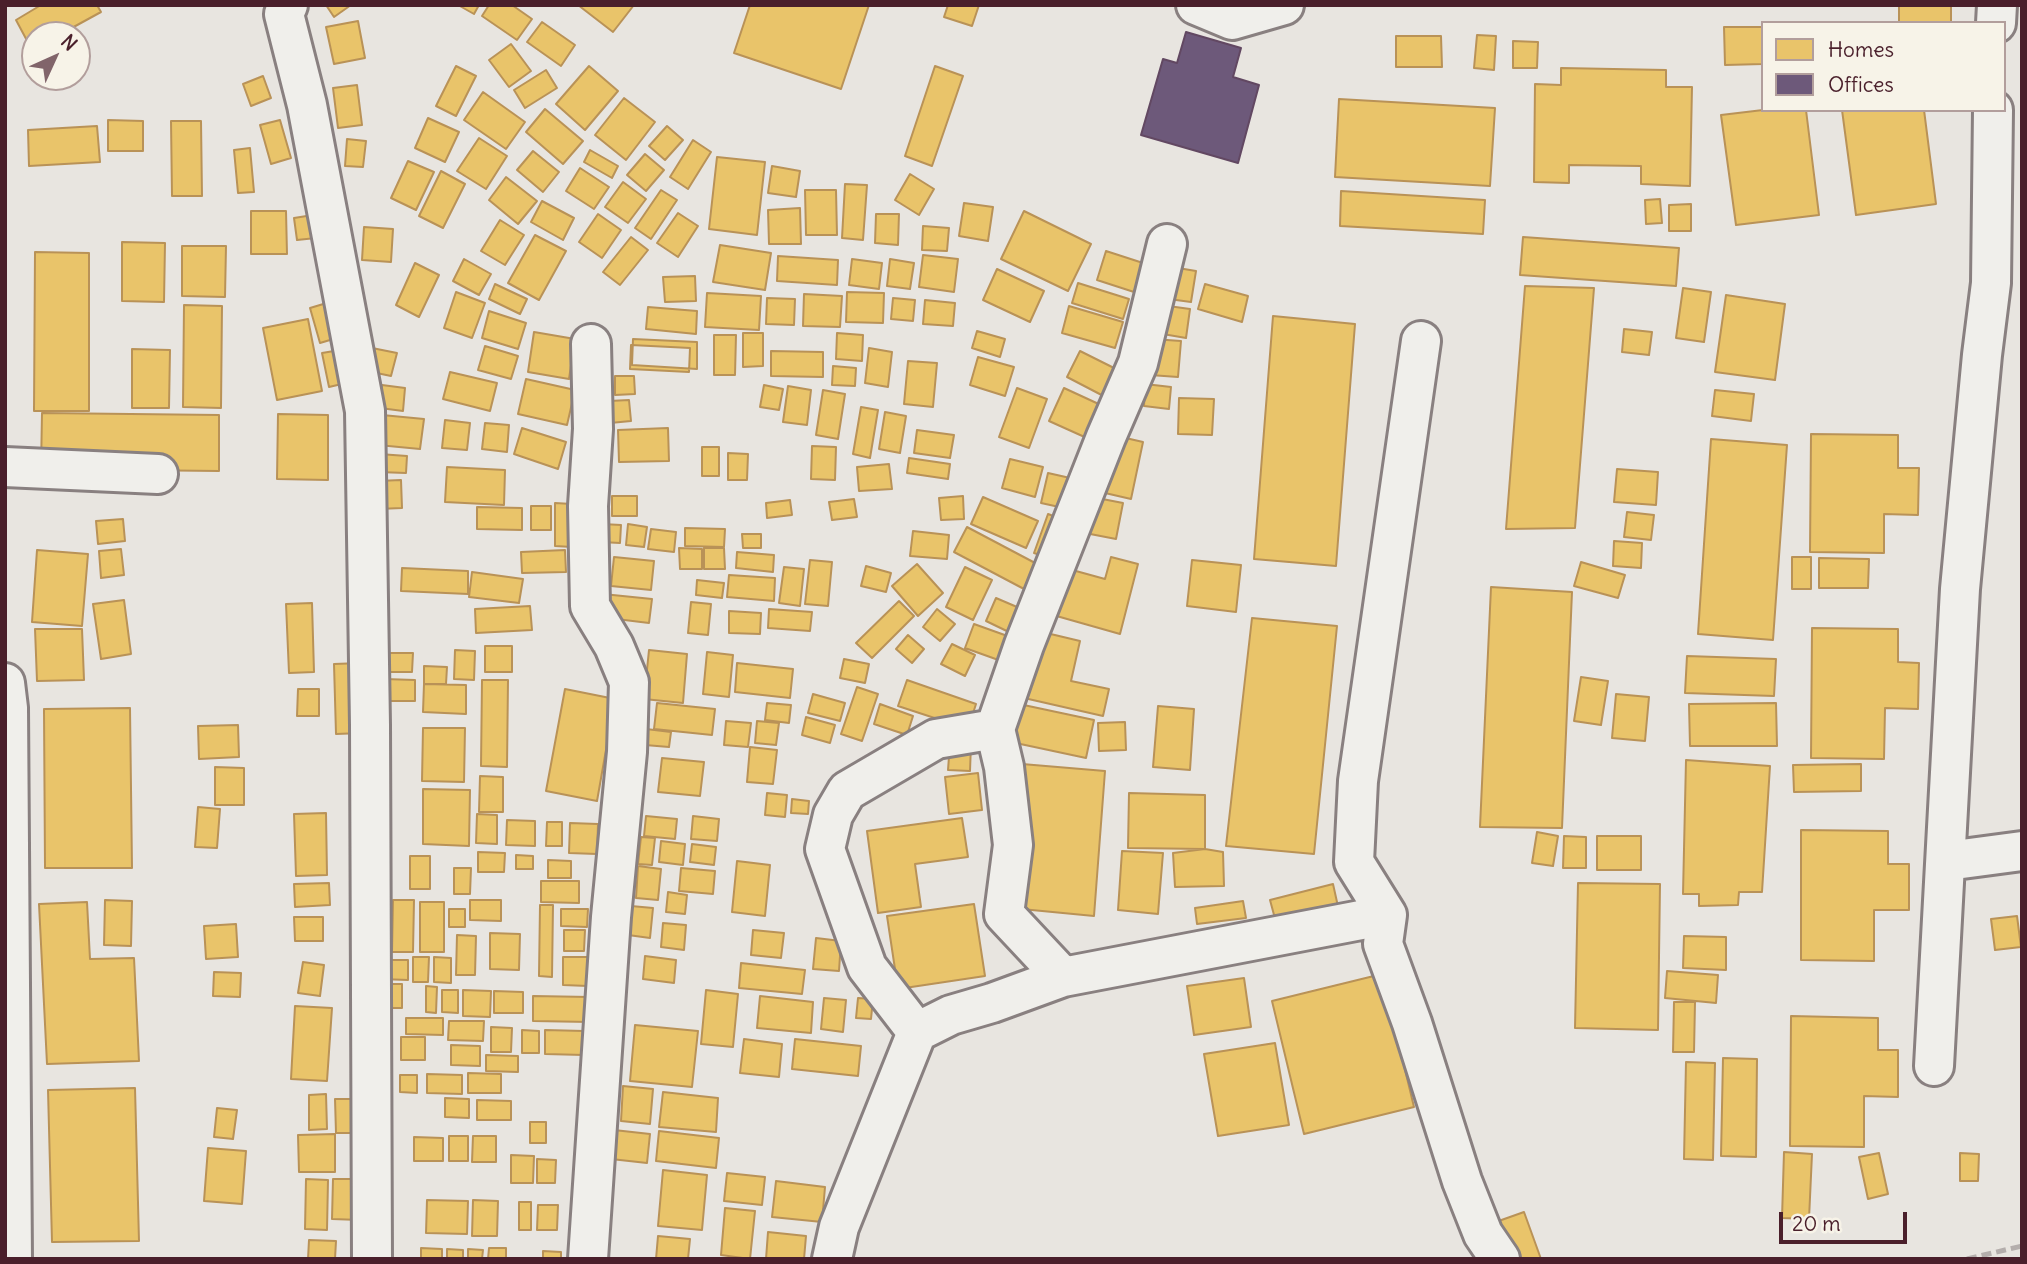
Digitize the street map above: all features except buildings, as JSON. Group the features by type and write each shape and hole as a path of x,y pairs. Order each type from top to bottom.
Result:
{"street":[{"path":"288,5 284,14 306,105 365,411 370,725 372,1259"},
{"path":"1196,5 1235,13 1284,5"},
{"path":"1934,1066 1960,589 1982,355 2006,280 1993,112"},
{"path":"1063,977 1004,914 1013,845 1004,767 995,729 1024,645 1138,363 1167,244"},
{"path":"1421,341 1358,781 1354,862 1387,915 1383,944 1412,1023 1462,1181 1483,1234 1500,1259"},
{"path":"588,1259 611,917 627,752 629,682 614,646 590,606 588,506 593,429 591,344"},
{"path":"5,467 158,474"},
{"path":"5,683 8,708 12,1259"},
{"path":"918,1032 867,967 825,849 833,815 847,791 936,738 995,729"},
{"path":"1947,860 2022,851"},
{"path":"832,1259 839,1227 918,1032 951,1015 1063,977 1387,915"}],"railway":[{"path":"1967,1259 2022,1246"}]}
